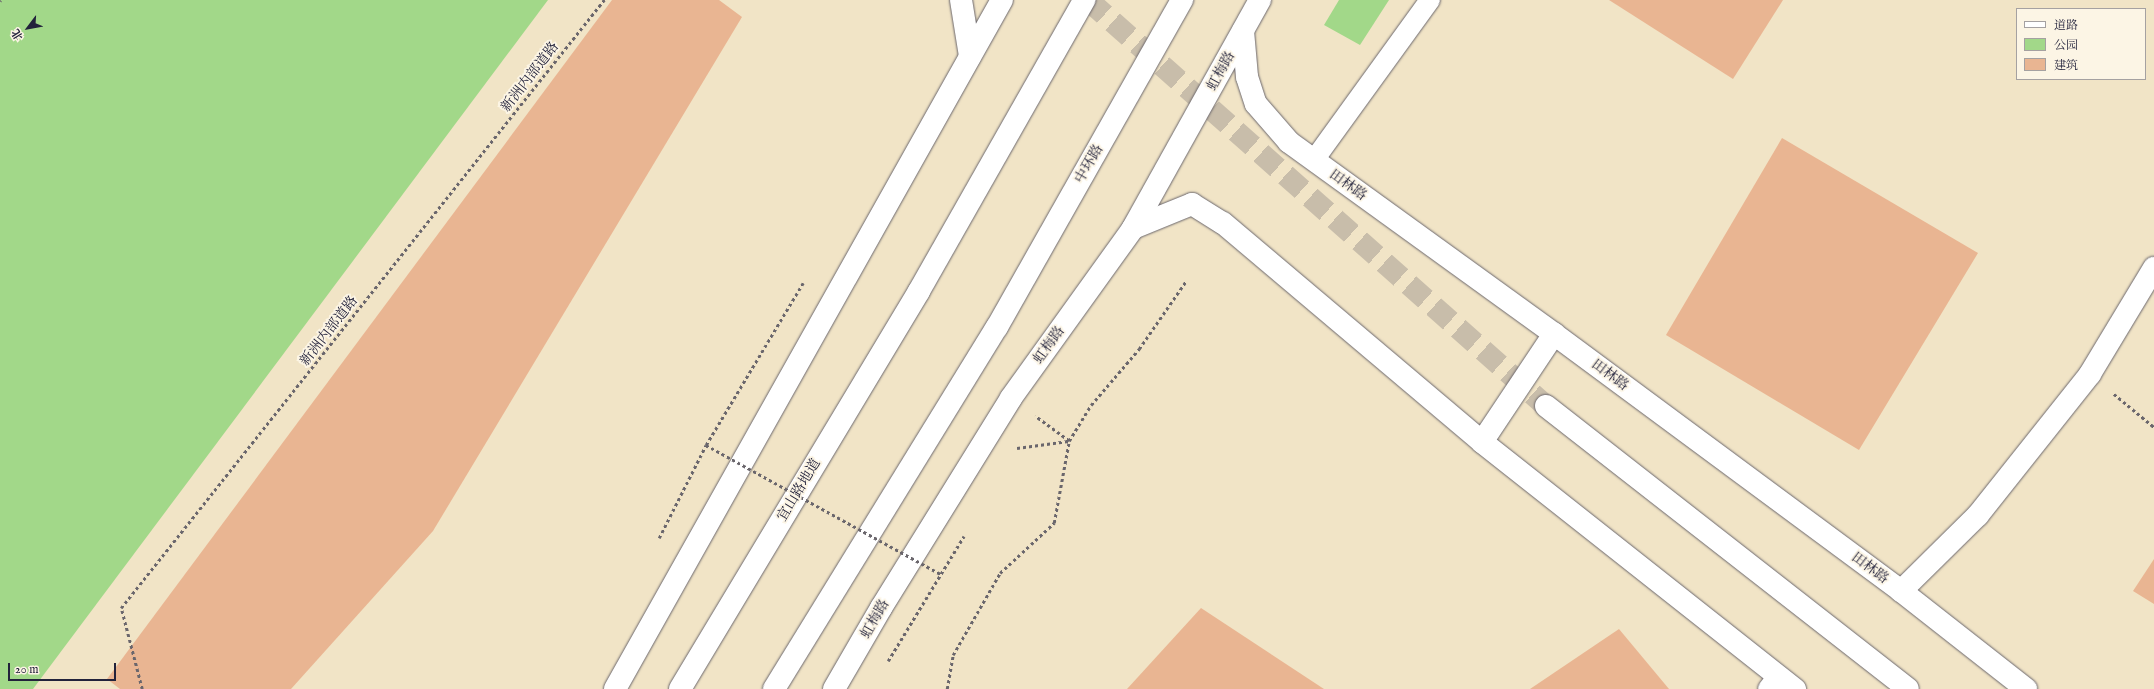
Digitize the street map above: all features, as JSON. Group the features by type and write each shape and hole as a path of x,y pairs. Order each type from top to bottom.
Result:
{"main road":[{"path":"961,0 970,56"},
{"path":"615,689 1002,0"},
{"name":"宜山路地道","path":"680,689 919,291 1084,0"},
{"name":"中环路","path":"774,689 996,328 1182,0"},
{"name":"虹梅路","path":"834,689 881,608 1011,398 1133,228 1260,0"},
{"name":"田林路","path":"1243,32 1247,77 1256,104 1289,142 1554,334 1901,591 2026,689"},
{"path":"1133,228 1192,204 1223,223 1482,442 1773,682 1795,689"},
{"path":"1901,591 1978,515 2090,374 2154,268"},
{"path":"1482,442 1554,334"},
{"path":"1546,406 1908,689"}],"lane":[{"path":"1314,160 1430,0"}],"path":[{"name":"新洲内部道路","path":"142,689 121,608 604,0"},
{"path":"947,689 953,655 1000,573 1054,523 1069,441 1091,405 1139,349 1186,281"},
{"path":"659,538 706,445 803,283"},
{"path":"2090,374 2154,427"},
{"path":"1011,398 1069,441"},
{"path":"1018,447 1069,441"},
{"path":"706,445 941,574 888,661"}],"green space":[{"path":"0,0 548,0 33,689 0,689"},
{"path":"1339,0 1389,0 1360,45 1324,25"}],"building":[{"path":"612,0 719,0 742,17 433,531 291,689 120,689 107,679"},
{"path":"1609,0 1783,0 1733,79"},
{"path":"1782,138 1978,253 1859,450 1666,335"},
{"path":"2154,559 2154,604 2133,591"},
{"path":"1201,608 1324,689 1127,689"},
{"path":"1619,629 1669,689 1530,689"}],"tunnel":[{"path":"1088,0 1546,406"}]}
